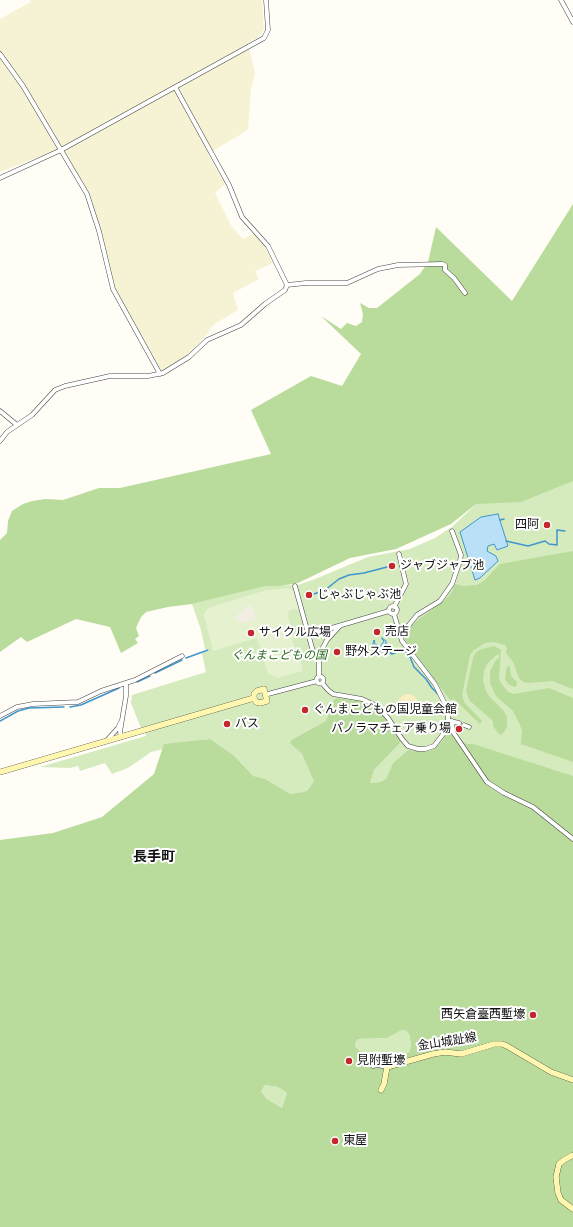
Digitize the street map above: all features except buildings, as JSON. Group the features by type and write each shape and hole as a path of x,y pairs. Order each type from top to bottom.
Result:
{"main road":[{"path":"0,772 254,698"},
{"name":"金山城趾線","path":"387,1067 433,1054 445,1052 461,1054 499,1043 558,1075 573,1080"},
{"path":"381,1090 384,1084 387,1067"},
{"path":"573,1155 559,1164 556,1177 558,1193 561,1200 573,1209"}],"street":[{"path":"0,178 61,150 264,38 268,30 266,0"},
{"path":"561,0 573,22"},
{"path":"0,54 23,86 87,194 99,231 112,289 160,374"},
{"path":"176,87 229,185 242,216 268,246 287,285"},
{"path":"287,285 306,283 347,284 378,269 398,265 442,264 445,265 445,270 454,278 465,293"},
{"path":"0,441 7,432 32,415 52,392 58,388 110,376 148,376 160,374 189,357 207,340 241,325 265,304 285,290 287,285"},
{"path":"0,411 17,425"},
{"path":"399,631 404,630 417,614 440,601 452,584 461,558 452,530"},
{"path":"308,635 389,611 391,607 394,607 406,584 399,554"},
{"path":"295,586 314,655 319,659"},
{"path":"394,607 397,611 394,614 402,641 440,692 448,710 453,732 487,782 504,794 534,807 573,839"},
{"path":"389,611 394,614"},
{"path":"317,681 319,676 319,659 321,651 327,640 340,626"},
{"path":"0,716 17,707 33,704 78,702 101,691 126,683 182,656"},
{"path":"319,676 323,677 324,681 322,683"},
{"path":"268,694 317,681 322,683 333,694 362,699 376,706 388,718 405,743 412,748 424,749 434,746 444,733 450,721"},
{"path":"121,737 120,732 126,696 126,683"},
{"path":"105,742 118,728 122,720"},
{"path":"450,721 459,723"},
{"path":"464,725 469,727"},
{"path":"373,1066 378,1065 387,1067"}],"shaded area":[{"path":"30,0 262,0 264,29 260,36 248,43 255,73 251,89 248,130 208,154 225,184 215,193 232,227 243,239 254,234 264,245 273,263 255,271 259,279 233,293 238,310 213,325 208,333 186,357 162,371 115,290 90,194 62,148 0,172 0,19 31,2"},
{"path":"251,604 256,619 243,623 239,622 236,618 238,613"}],"green space":[{"path":"573,204 573,481 521,502 476,504 451,524 396,549 350,558 298,583 280,586 266,586 192,604 146,612 141,617 136,628 139,636 135,639 138,643 121,653 110,627 76,619 27,642 21,637 0,652 0,540 7,533 8,521 12,511 23,504 32,501 45,499 63,500 99,488 120,488 271,454 251,410 311,376 342,386 361,354 321,316 341,329 347,323 356,326 362,322 363,314 360,303 369,308 377,308 420,274 428,262 436,227 512,301"},
{"name":"ぐんまこどもの国","path":"573,472 573,569 414,651 433,676 468,652 477,641 496,638 549,676 573,688 573,843 423,752 408,750 393,763 386,779 380,782 370,783 374,770 401,742 333,701 326,721 291,740 294,746 302,754 315,781 308,790 303,792 290,794 272,793 224,751 207,739 151,752 128,768 112,774 105,763 80,771 78,766 70,768 40,767 146,736 144,727 141,728 131,703 132,695 206,672 202,653 209,651 209,649 205,649 201,630 192,604 266,586 298,585 368,557 410,549 435,538 452,527 476,504"},
{"path":"573,551 573,689 552,681 523,682 519,678 513,662 506,653 507,648 505,645 494,642 485,643 474,650 470,655 462,695 464,702 482,721 480,724 454,699 450,700 402,634 419,619 444,601 452,592 455,584 464,586 477,585 485,580 500,564"},
{"name":"サイクル広場","path":"288,588 295,591 301,614 298,610 293,609 289,611 288,616 294,638 292,639 295,652 296,654 299,654 303,671 278,678 268,673 257,638 213,651 204,615 206,610 211,607 263,591"},
{"path":"494,646 501,650 499,678 508,692 514,694 549,688 573,698 573,762 521,744 522,731 513,711 496,696 490,683 490,671 496,660 499,658 499,654 487,664 484,671 483,680 489,696 503,710 507,717 507,726 501,735 493,726 493,721 469,700 466,691 473,658 476,652"},
{"path":"509,665 511,676 517,682 516,687 509,685 505,679 506,669"},
{"path":"336,698 365,702 377,709 388,722 401,742 374,770 370,783 380,782 386,779 393,763 408,750 423,752 437,747 447,732 467,744 473,744 573,776 573,1227 0,1227 0,840 53,833 102,817 154,774 164,744 210,739 233,755 253,776 265,779 290,794 308,790 314,781 302,754 290,743 291,740 326,721 333,701","holes":["402,1030 405,1030 409,1034 411,1044 410,1051 407,1053 369,1061 355,1046 358,1039 387,1038","265,1085 278,1087 287,1093 282,1108 267,1099 262,1093 261,1091"]},
{"path":"402,1030 405,1030 409,1034 411,1044 410,1051 407,1053 369,1061 355,1046 356,1040 358,1039 387,1038"},
{"path":"265,1085 278,1087 287,1093 282,1108 267,1099 262,1093 261,1091"}],"sand":[{"path":"408,694 415,697 418,704 415,711 408,714 401,711 398,704 401,697"}],"water":[{"path":"498,514 508,546 497,550 494,544 488,546 487,551 496,556 498,561 480,578 475,580 460,532 481,517"},
{"path":"382,638 386,641 386,648 381,652 376,651 373,648 374,640 374,643 380,647 384,641"}],"waterway":[{"path":"500,520 504,519"},
{"path":"506,541 528,546 545,541 549,544 557,545 557,530 565,531"},
{"path":"314,594 325,590 339,579 349,575 387,567"},
{"path":"383,649 392,654 402,650 406,652 414,667 438,694"},
{"path":"186,658 208,650"},
{"path":"155,673 182,660"},
{"path":"137,682 150,676"},
{"path":"70,707 81,705 119,688"},
{"path":"0,721 18,711 29,708 64,707"}],"place":[{"name":"四阿","path":"547,525"},
{"name":"ジャブジャブ池","path":"392,566"},
{"name":"じゃぶじゃぶ池","path":"309,595"},
{"name":"売店","path":"377,632"},
{"name":"サイクル広場","path":"251,633"},
{"name":"野外ステージ","path":"337,652"},
{"name":"ぐんまこどもの国児童会館","path":"305,710"},
{"name":"バス","path":"227,724"},
{"name":"パノラマチェア乗り場","path":"459,729"},
{"name":"西矢倉臺西塹壕","path":"533,1015"},
{"name":"見附塹壕","path":"349,1061"},
{"name":"東屋","path":"335,1141"}],"district":[{"name":"長手町","path":"154,857"}]}
